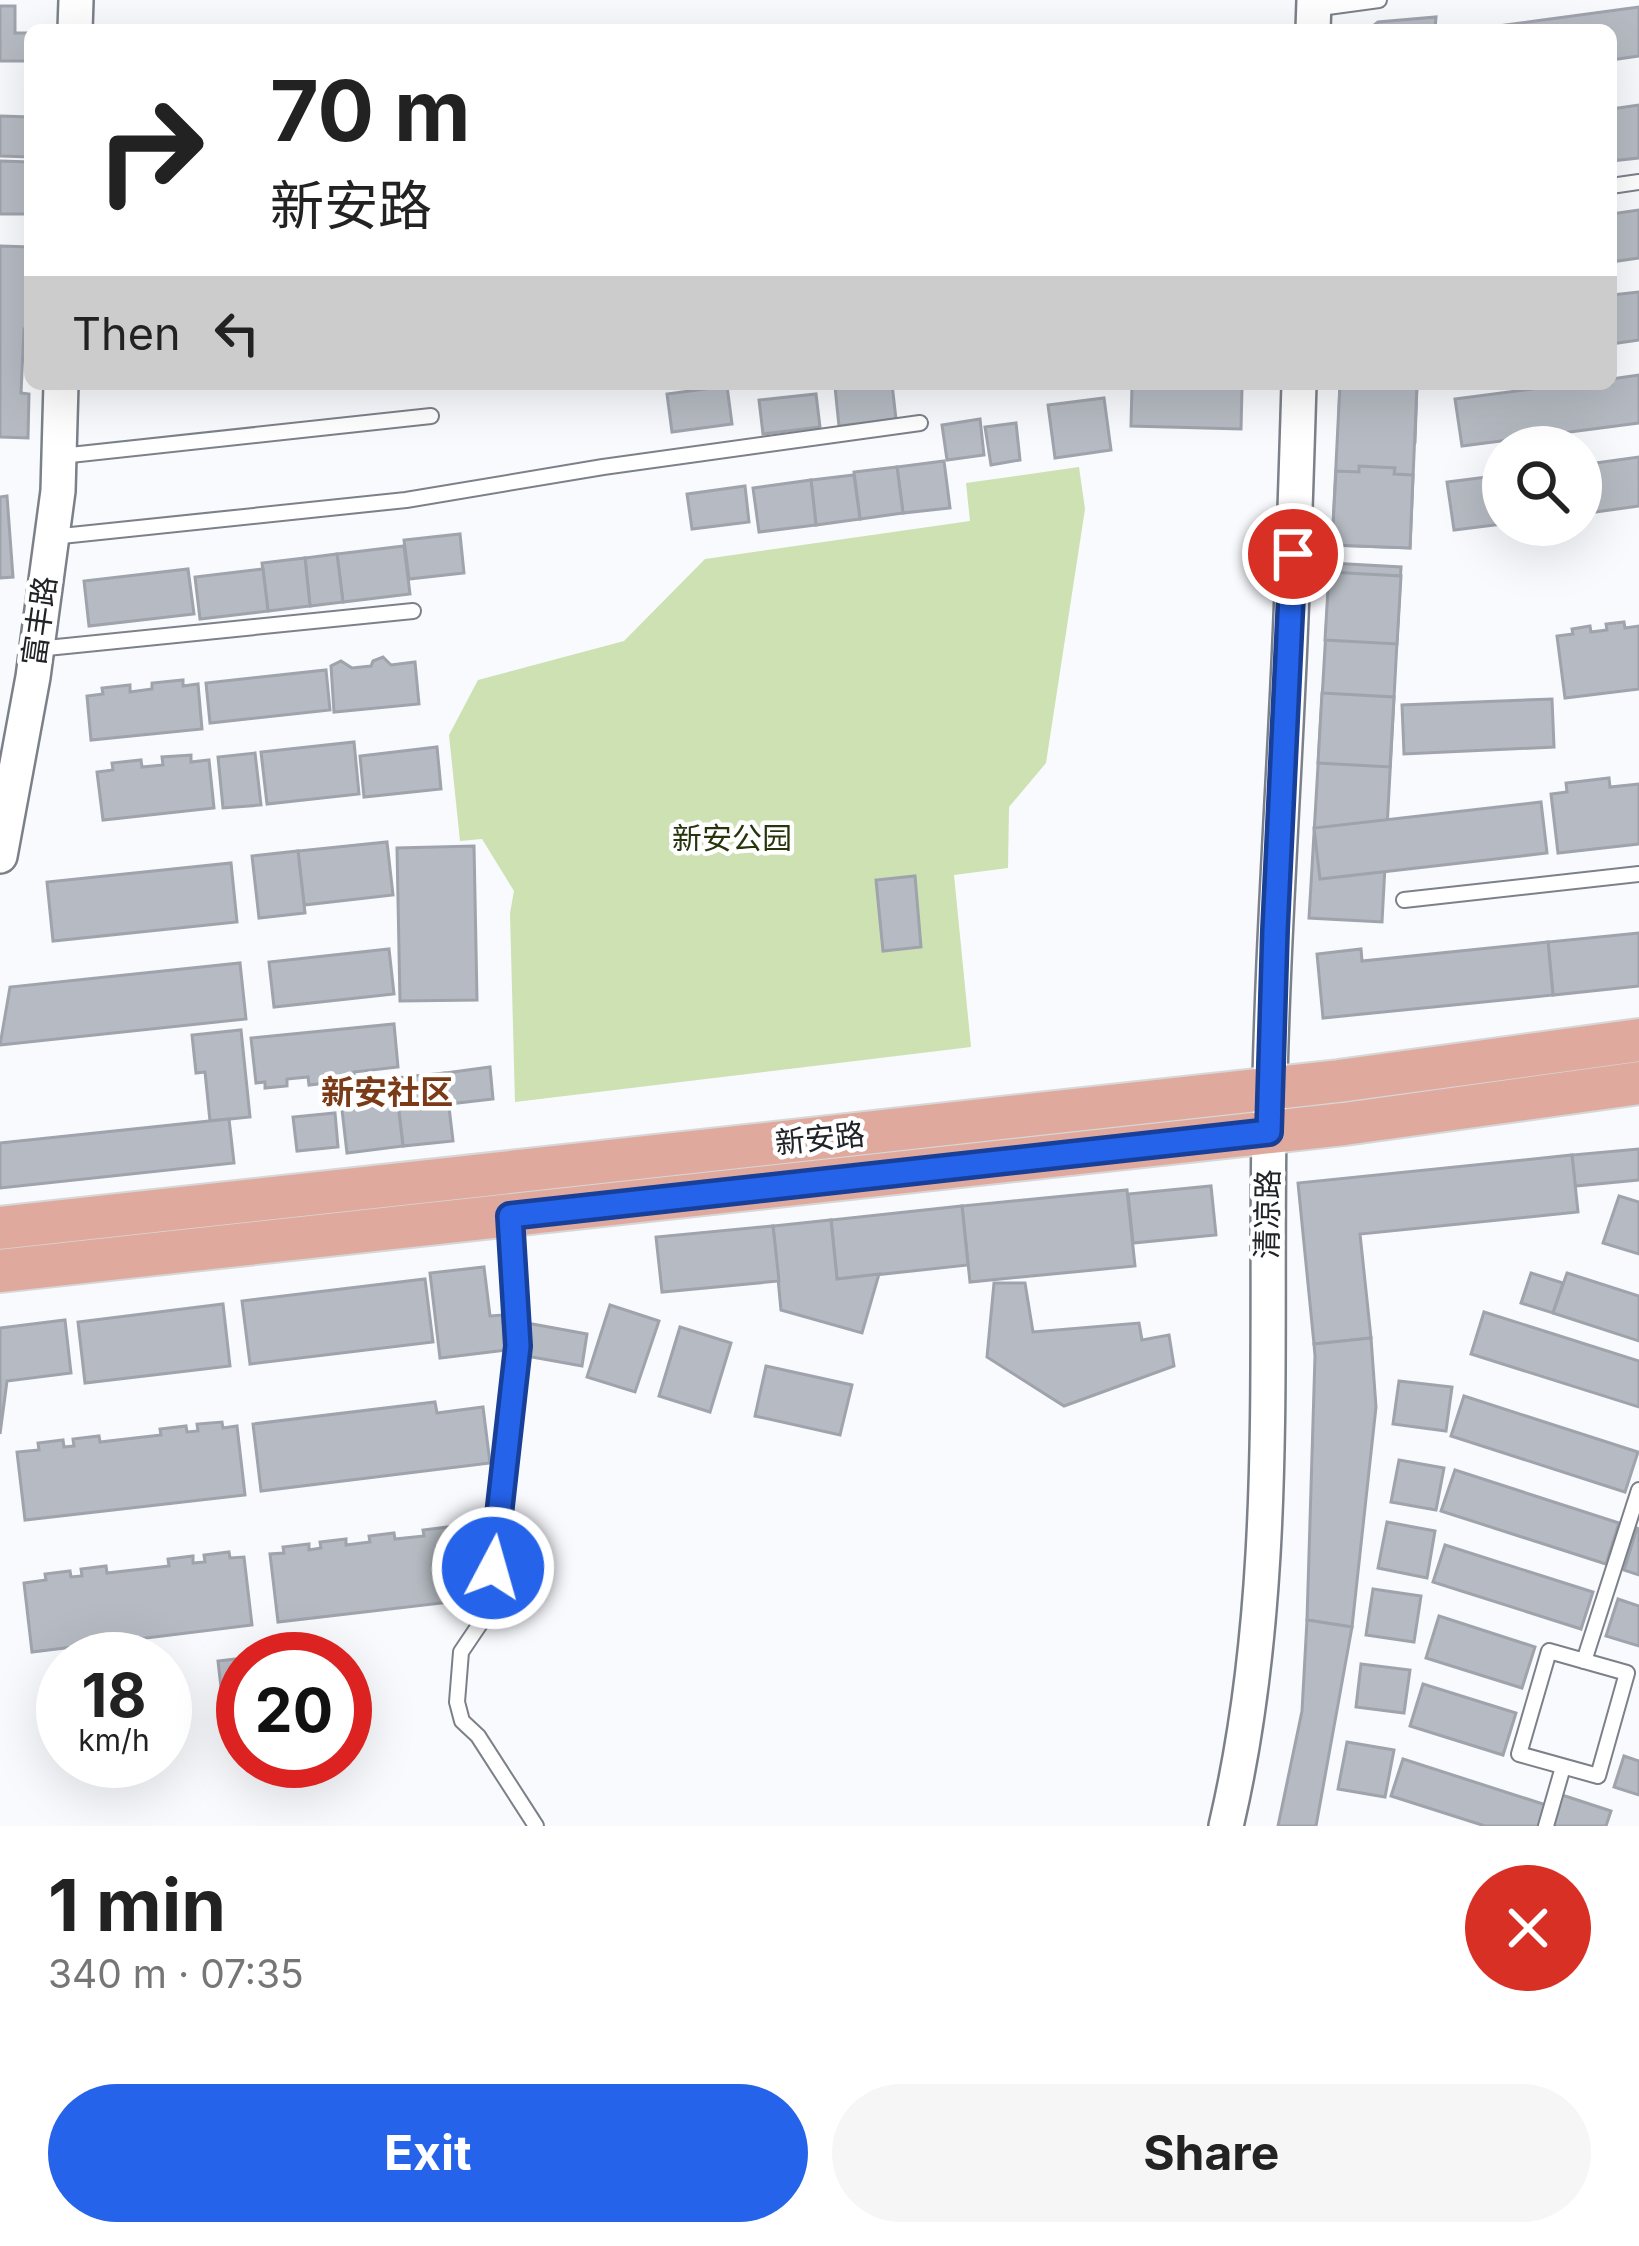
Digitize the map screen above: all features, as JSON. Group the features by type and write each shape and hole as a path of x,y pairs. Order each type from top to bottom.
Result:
{"main road":[{"name":"新安路","path":"0,1228 1270,1089 1639,1040"},
{"name":"新安路","path":"0,1271 1269,1132 1639,1083"}],"street":[{"name":"富丰路","path":"0,856 52,537 62,390"},
{"name":"清凉路","path":"1226,1826 1247,1715 1265,1534 1270,1089 1299,390"}],"lane":[{"path":"1313,13 1379,0"},
{"path":"59,456 431,416"},
{"path":"52,537 406,500 920,423"},
{"path":"37,649 413,611"},
{"path":"1404,900 1639,874"},
{"path":"510,1216 518,1346 511,1411 488,1612 461,1652 457,1702 462,1720 478,1736 536,1826"},
{"path":"1584,1660 1639,1490"},
{"path":"1549,1651 1628,1673 1598,1776 1563,1767 1519,1754 1549,1651"},
{"path":"1546,1826 1563,1767"}],"green space":[{"name":"新安公园","path":"1079,467 1085,509 1046,763 1009,807 1008,868 954,875 971,1047 515,1102 510,913 514,891 482,839 460,841 449,735 478,680 624,641 705,559 970,521 966,483"}],"building":[{"path":"0,6 15,6 15,33 24,33 24,61 0,61"},
{"path":"1639,7 1639,56 1617,59 1617,24 1513,24"},
{"path":"1436,17 1435,24 1378,22"},
{"path":"1639,105 1639,158 1617,160 1617,108"},
{"path":"0,116 24,117 24,157 0,156"},
{"path":"0,161 24,162 24,214 0,214"},
{"path":"1639,210 1639,258 1617,261 1617,213"},
{"path":"0,246 24,247 21,393 29,394 28,438 0,437"},
{"path":"1639,292 1639,340 1617,343 1617,294"},
{"path":"1639,375 1639,423 1602,428 1482,426 1482,443 1462,446 1455,399 1525,390 1617,390 1617,378"},
{"path":"728,390 732,424 672,432 667,394"},
{"path":"835,390 893,390 896,419 839,426"},
{"path":"1132,390 1242,390 1241,429 1131,426"},
{"path":"1340,390 1417,390 1415,442 1338,439"},
{"path":"1340,390 1417,390 1410,548 1332,545"},
{"path":"816,394 820,427 763,434 759,400"},
{"path":"1104,398 1111,450 1055,458 1048,405"},
{"path":"980,419 984,455 947,460 942,425"},
{"path":"1016,423 1020,460 991,465 985,427"},
{"path":"1639,457 1639,506 1602,511 1602,462"},
{"path":"944,461 950,508 903,513 897,467"},
{"path":"1359,466 1395,468 1394,474 1413,475 1410,548 1332,545 1336,471 1359,472"},
{"path":"897,467 903,513 860,519 854,472"},
{"path":"854,475 860,519 816,525 811,480"},
{"path":"1482,478 1482,527 1454,530 1447,482"},
{"path":"811,480 816,525 759,532 753,488"},
{"path":"745,486 749,522 692,529 687,494"},
{"path":"7,496 13,577 0,578 0,497"},
{"path":"460,534 464,573 409,579 404,540"},
{"path":"404,546 410,594 343,602 337,554"},
{"path":"337,554 343,602 310,606 305,558"},
{"path":"305,558 310,606 268,611 262,563"},
{"path":"1330,563 1401,567 1382,922 1309,918"},
{"path":"188,569 194,614 89,626 84,581"},
{"path":"263,569 268,611 200,619 195,577"},
{"path":"1329,572 1401,576 1397,644 1325,640"},
{"path":"1624,622 1625,628 1639,626 1639,689 1565,698 1557,636 1590,626 1591,632 1607,630 1606,624"},
{"path":"383,657 391,665 415,662 419,704 334,712 331,666 341,661 352,668 371,666"},
{"path":"326,670 330,710 210,723 206,683"},
{"path":"183,680 183,686 198,684 202,729 91,740 87,696 103,694 102,688 130,685 130,692 152,689 152,683"},
{"path":"1322,693 1394,697 1390,767 1318,763"},
{"path":"1552,699 1554,747 1404,754 1402,705"},
{"path":"354,742 359,794 267,804 261,752"},
{"path":"437,747 441,789 364,797 360,756"},
{"path":"255,753 261,805 223,808 218,757"},
{"path":"191,755 191,762 209,760 214,808 103,820 97,772 113,770 112,763 141,760 142,767 163,765 162,757"},
{"path":"1609,778 1610,787 1639,784 1639,844 1558,853 1551,794 1567,792 1566,783"},
{"path":"1541,802 1547,853 1320,879 1314,828"},
{"path":"387,842 393,895 304,905 298,851"},
{"path":"474,846 477,1000 400,1001 397,848"},
{"path":"298,851 305,913 259,918 252,856"},
{"path":"231,863 237,922 53,941 47,882"},
{"path":"915,876 921,947 883,951 876,880"},
{"path":"1639,933 1639,986 1553,995 1548,942"},
{"path":"1548,942 1553,995 1323,1018 1317,954 1361,949 1362,961"},
{"path":"389,949 394,994 274,1007 269,962"},
{"path":"240,963 246,1019 0,1045 10,987"},
{"path":"394,1024 398,1067 354,1072 355,1080 309,1085 308,1077 265,1088 265,1082 256,1083 251,1038"},
{"path":"241,1030 250,1117 210,1121 205,1072 196,1073 192,1035"},
{"path":"490,1067 493,1099 449,1104 445,1073"},
{"path":"445,1073 453,1141 403,1146 395,1078"},
{"path":"398,1104 403,1146 347,1153 342,1110"},
{"path":"335,1113 338,1147 297,1151 293,1117"},
{"path":"229,1119 234,1163 0,1188 0,1143"},
{"path":"1639,1149 1639,1180 1575,1186 1572,1155"},
{"path":"1572,1155 1578,1212 1360,1234 1371,1338 1314,1344 1298,1183"},
{"path":"1211,1186 1216,1235 1133,1243 1128,1194"},
{"path":"1127,1190 1135,1266 970,1282 962,1206"},
{"path":"1619,1196 1639,1202 1639,1254 1603,1243"},
{"path":"962,1206 968,1265 837,1279 831,1220"},
{"path":"831,1220 837,1279 879,1274 862,1333 781,1310 773,1226"},
{"path":"773,1226 779,1281 662,1292 656,1237"},
{"path":"484,1267 490,1316 502,1315 507,1350 440,1358 430,1273"},
{"path":"1531,1273 1563,1283 1553,1313 1521,1303"},
{"path":"1567,1273 1639,1296 1639,1341 1553,1313"},
{"path":"425,1279 433,1342 250,1364 242,1301"},
{"path":"994,1283 1025,1283 1033,1332 1139,1323 1142,1340 1169,1335 1174,1366 1064,1406 987,1357"},
{"path":"223,1304 230,1366 85,1383 78,1322"},
{"path":"610,1305 659,1321 635,1392 587,1377"},
{"path":"1484,1312 1639,1361 1639,1407 1471,1354"},
{"path":"65,1320 71,1373 7,1381 0,1434 0,1328"},
{"path":"527,1323 587,1334 582,1366 521,1355"},
{"path":"680,1327 731,1343 710,1412 659,1396"},
{"path":"1371,1338 1376,1407 1352,1627 1307,1620 1314,1344"},
{"path":"766,1366 852,1385 840,1435 755,1416"},
{"path":"1399,1381 1452,1387 1446,1431 1393,1424"},
{"path":"1464,1396 1638,1452 1625,1492 1451,1436"},
{"path":"435,1402 437,1413 483,1407 490,1463 261,1491 253,1424"},
{"path":"222,1422 223,1428 237,1426 245,1495 25,1520 17,1452 39,1450 38,1443 63,1440 64,1447 74,1446 73,1439 99,1436 100,1442 161,1435 160,1429 186,1426 187,1432 198,1431 197,1424"},
{"path":"1399,1460 1444,1468 1436,1510 1391,1502"},
{"path":"1455,1470 1619,1523 1606,1564 1441,1511"},
{"path":"1387,1522 1435,1531 1427,1578 1378,1568"},
{"path":"448,1527 449,1533 468,1531 476,1599 278,1622 270,1554 284,1553 283,1547 309,1544 309,1550 321,1548 320,1542 370,1542 369,1536 394,1533 395,1539 424,1536 423,1530"},
{"path":"1639,1529 1639,1575 1624,1570"},
{"path":"1445,1545 1593,1592 1581,1629 1433,1582"},
{"path":"229,1552 230,1558 244,1557 252,1625 192,1632 36,1632 36,1652 32,1652 24,1583 46,1580 45,1574 70,1571 71,1577 82,1576 81,1569 106,1566 107,1573 169,1566 168,1559 193,1556 193,1563 205,1562 204,1555"},
{"path":"1373,1589 1421,1596 1414,1642 1366,1635"},
{"path":"1618,1599 1639,1606 1639,1646 1606,1636"},
{"path":"1439,1616 1535,1647 1522,1688 1426,1658"},
{"path":"1307,1620 1352,1627 1316,1826 1278,1826 1302,1711"},
{"path":"1361,1664 1410,1670 1404,1713 1356,1707"},
{"path":"1423,1684 1516,1713 1503,1755 1410,1726"},
{"path":"1347,1742 1394,1750 1385,1797 1338,1789"},
{"path":"1624,1756 1639,1761 1639,1795 1614,1787"},
{"path":"1403,1759 1546,1805 1539,1826 1485,1826 1391,1796"},
{"path":"1562,1795 1611,1811 1606,1826 1552,1826"}],"district":[{"name":"新安社区","path":"387,1092"}],"route":[{"path":"493,1568 518,1346 510,1216 1269,1132 1293,554"}]}
